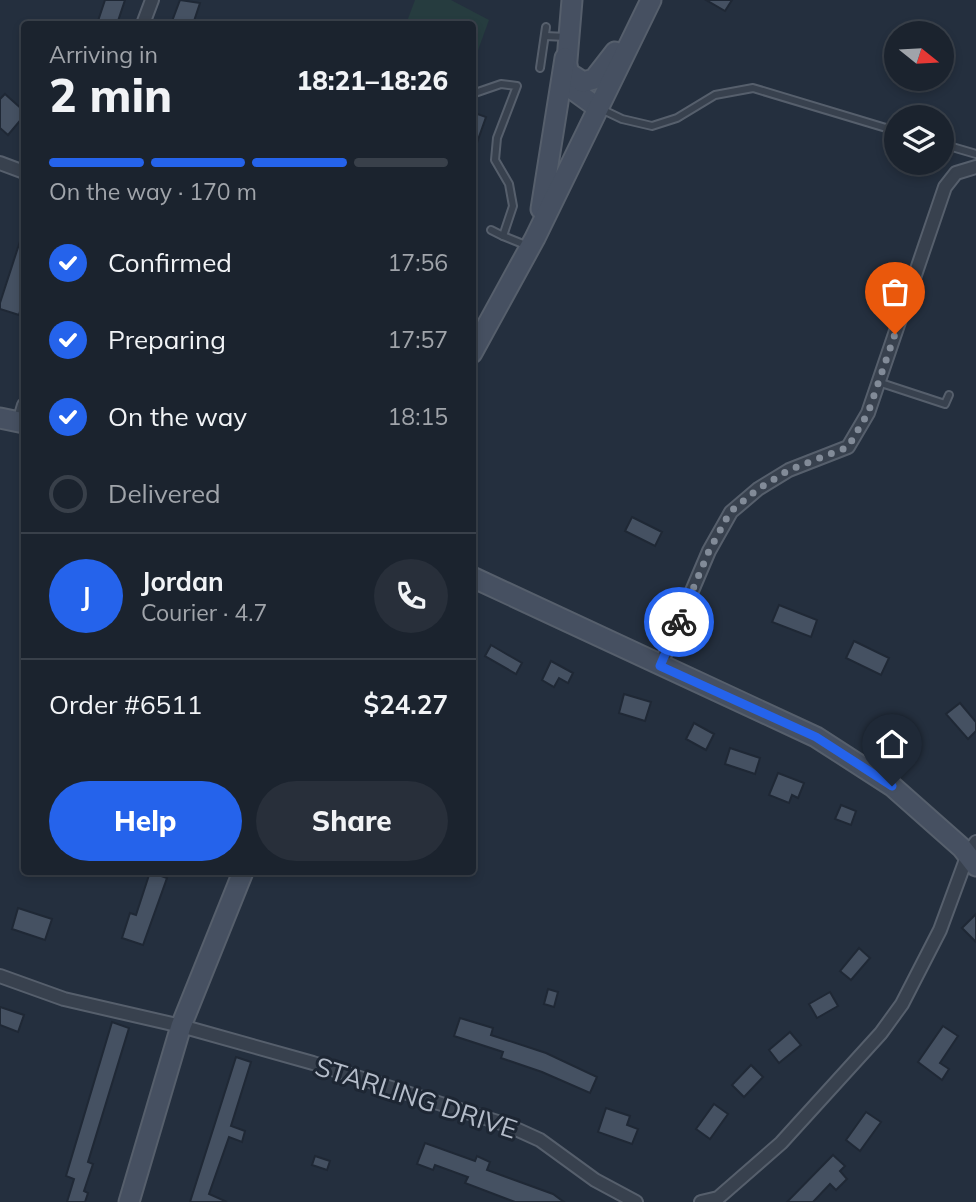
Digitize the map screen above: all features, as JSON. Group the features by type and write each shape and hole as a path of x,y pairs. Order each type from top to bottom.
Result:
{"street":[{"path":"144,21 152,0"},
{"path":"532,242 565,58 572,0"},
{"path":"476,346 532,242 650,0"},
{"path":"565,58 569,73 583,82 594,79 610,55 627,43"},
{"path":"565,58 565,84 598,108"},
{"path":"0,163 21,171"},
{"path":"660,666 709,551 730,512 758,489 789,470 848,447 868,413 945,187 956,173 976,167"},
{"path":"476,581 816,737 892,786 973,854 940,930 902,1004 874,1041 812,1111 720,1200 701,1202"},
{"path":"129,1202 181,1026 242,875"},
{"name":"STARLING DRIVE","path":"0,976 64,999 181,1026 313,1063 507,1125 540,1140 595,1180 636,1202"}],"lane":[{"path":"540,68 546,27"},
{"path":"545,36 568,37"},
{"path":"476,93 501,84 517,86 497,138 495,160 509,184 513,206 503,236"},
{"path":"598,108 622,119 652,126 677,118 715,94 753,88 884,127"},
{"path":"954,148 976,154"},
{"path":"491,230 503,236 532,242"},
{"path":"878,382 945,404 948,395"}],"green space":[{"path":"415,0 451,0 489,20 476,56 476,21 407,21"}],"building":[{"path":"105,0 125,0 118,21 98,21"},
{"path":"180,0 200,3 194,21 172,21"},
{"path":"706,0 732,0 725,11"},
{"path":"5,94 21,108 21,120 8,135 0,128 0,99"},
{"path":"476,113 486,117 476,145"},
{"path":"21,238 19,315 0,309"},
{"path":"632,517 662,532 655,546 625,531"},
{"path":"779,605 817,620 811,637 772,622"},
{"path":"854,641 889,658 881,675 846,658"},
{"path":"491,645 522,663 516,674 485,656"},
{"path":"551,661 573,673 568,683 559,678 554,687 542,680"},
{"path":"624,694 651,702 645,721 619,713"},
{"path":"960,703 976,722 976,731 968,739 946,714"},
{"path":"694,723 714,734 706,750 686,739"},
{"path":"730,748 760,758 755,774 725,764"},
{"path":"778,773 804,783 798,798 792,795 789,803 769,795"},
{"path":"841,805 856,811 851,825 835,819"},
{"path":"149,875 167,878 143,945 122,938 130,913 136,915"},
{"path":"18,908 52,919 45,940 12,929"},
{"path":"976,914 976,942 962,928"},
{"path":"859,948 870,958 851,980 840,971"},
{"path":"548,989 558,992 554,1007 544,1004"},
{"path":"830,992 838,1006 817,1018 809,1004"},
{"path":"0,1007 24,1015 18,1032 0,1025"},
{"path":"460,1018 493,1028 491,1035 546,1053 597,1077 590,1093 501,1058 503,1052 454,1036"},
{"path":"112,1022 129,1028 88,1162 93,1164 84,1191 88,1193 85,1202 67,1202 74,1179 66,1176"},
{"path":"943,1026 958,1036 940,1063 949,1069 942,1080 918,1062"},
{"path":"790,1032 801,1045 779,1063 769,1050"},
{"path":"236,1057 251,1062 231,1126 245,1131 242,1142 229,1137 209,1194 227,1202 190,1202"},
{"path":"751,1065 763,1077 744,1097 732,1085"},
{"path":"714,1104 728,1114 710,1139 696,1129"},
{"path":"606,1108 630,1116 627,1125 638,1129 632,1144 598,1132"},
{"path":"866,1112 881,1122 860,1151 846,1140"},
{"path":"425,1143 475,1161 477,1156 490,1162 487,1170 553,1194 564,1202 515,1202 465,1183 468,1177 435,1165 433,1170 417,1164"},
{"path":"833,1155 845,1166 840,1171 847,1179 836,1190 830,1184 813,1202 787,1202"},
{"path":"315,1156 330,1161 327,1170 312,1165"}],"way so far":[{"path":"679,622 709,551 730,512 758,489 789,470 848,447 868,413 895,334"}],"route":[{"path":"679,622 660,666 816,737 892,786"}]}
